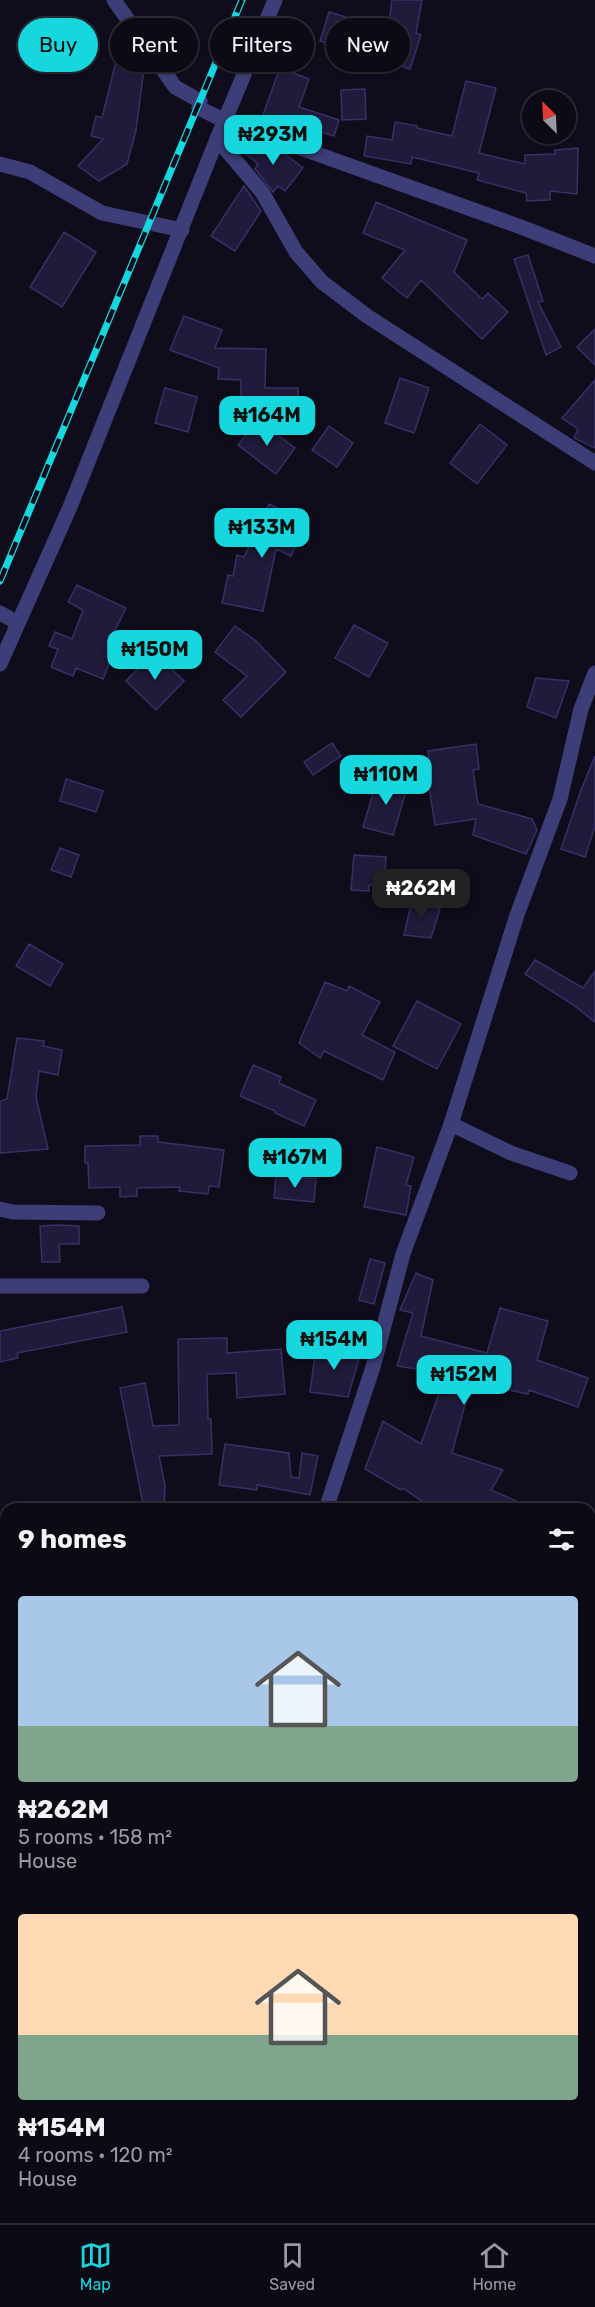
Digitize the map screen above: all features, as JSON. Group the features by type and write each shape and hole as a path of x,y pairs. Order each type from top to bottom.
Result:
{"street":[{"path":"114,0 175,87 200,101 199,108 225,121 521,227 595,256"},
{"path":"0,664 70,507 275,0"},
{"path":"217,139 262,192 296,252 322,282 367,316 595,463"},
{"path":"0,164 30,172 102,213 182,230"},
{"path":"0,613 18,623"},
{"path":"328,1503 373,1367 403,1254 451,1124 517,915 560,799 581,709 595,673"},
{"path":"451,1124 511,1153 570,1173"},
{"path":"0,1209 13,1212 98,1213"},
{"path":"0,1286 142,1286"}],"building":[{"path":"392,0 422,0 416,33 421,35 410,69 410,18 390,18"},
{"path":"329,12 349,18 327,18"},
{"path":"326,22 326,43 320,41"},
{"path":"113,72 144,72 136,130 127,164 99,181 78,166 103,139 91,136 96,116 102,118"},
{"path":"279,72 291,72 309,79 299,107 339,120 334,136 293,123 289,134 260,123"},
{"path":"466,81 496,88 479,153 525,164 525,155 555,154 555,150 578,148 577,194 550,191 550,200 527,201 526,193 477,180 479,173 412,157 411,164 364,156 367,136 392,140 395,122 452,136"},
{"path":"365,89 366,119 342,120 341,90"},
{"path":"251,141 282,152 303,168 285,191 278,186 273,192 255,169 258,164 242,151"},
{"path":"244,186 261,211 235,251 211,236"},
{"path":"376,202 467,240 454,272 482,299 488,293 508,312 482,339 421,280 407,298 382,278 405,250 363,233"},
{"path":"64,232 96,252 62,307 30,287"},
{"path":"528,255 543,301 538,302 561,347 546,355 514,259"},
{"path":"184,316 222,330 215,348 266,349 265,388 298,388 298,418 241,418 241,380 218,379 219,368 170,350"},
{"path":"595,329 595,365 577,347"},
{"path":"400,378 429,388 414,433 385,423"},
{"path":"595,380 595,448 574,438 578,429 562,418"},
{"path":"165,388 197,397 188,432 155,423"},
{"path":"257,420 295,448 276,474 238,445"},
{"path":"480,424 507,445 477,484 450,463"},
{"path":"329,426 353,443 337,467 312,450"},
{"path":"269,504 307,522 291,556 276,549 263,611 222,603 228,575 233,576 237,555 244,557"},
{"path":"77,585 126,608 107,646 115,649 103,679 76,668 73,676 51,667 58,649 49,646 55,632 72,639 83,610 68,602"},
{"path":"354,625 388,643 369,677 335,658"},
{"path":"235,626 256,641 286,672 241,717 223,700 247,676 215,652"},
{"path":"154,652 184,681 156,710 126,681"},
{"path":"536,678 569,681 556,718 527,707"},
{"path":"332,743 341,756 313,775 304,762"},
{"path":"476,744 479,769 473,770 478,804 532,819 537,830 526,854 473,835 476,819 435,825 429,787 429,781 432,781 428,751"},
{"path":"595,756 595,826 585,857 561,849"},
{"path":"378,777 408,785 393,835 363,827"},
{"path":"66,779 103,791 96,812 60,801"},
{"path":"60,848 79,855 71,877 51,870"},
{"path":"354,855 386,857 384,886 369,885 369,891 351,890"},
{"path":"412,900 440,909 431,938 404,935"},
{"path":"29,944 63,964 50,986 16,966"},
{"path":"535,960 583,988 595,971 595,1022 572,1004 525,974"},
{"path":"325,982 347,991 349,986 380,1002 362,1035 395,1052 383,1080 324,1051 320,1058 299,1043"},
{"path":"417,1001 461,1024 437,1069 393,1046"},
{"path":"17,1038 44,1041 43,1046 62,1050 58,1075 39,1071 36,1097 48,1149 0,1153 0,1101 7,1099"},
{"path":"253,1065 281,1077 279,1083 316,1100 304,1126 240,1096"},
{"path":"140,1136 158,1136 158,1142 224,1150 219,1187 209,1186 208,1194 179,1191 180,1187 137,1188 137,1196 120,1197 120,1187 89,1188 85,1146 140,1145"},
{"path":"377,1147 414,1157 406,1185 411,1186 406,1215 364,1207"},
{"path":"276,1176 316,1179 314,1202 274,1198"},
{"path":"40,1226 79,1226 79,1244 59,1244 60,1262 42,1262"},
{"path":"370,1259 385,1263 374,1304 359,1300"},
{"path":"416,1273 433,1280 421,1336 487,1353 500,1308 548,1321 537,1360 588,1378 578,1407 529,1390 528,1394 471,1382 452,1453 503,1470 491,1490 520,1503 424,1503 403,1488 401,1490 365,1469 383,1421 421,1444 446,1374 397,1366 413,1313 400,1310"},
{"path":"122,1307 127,1332 17,1353 18,1358 0,1362 0,1331"},
{"path":"227,1338 227,1353 281,1349 285,1394 237,1398 236,1373 207,1374 208,1419 211,1419 212,1454 159,1456 165,1485 164,1503 143,1503 120,1388 145,1383 153,1426 179,1425 178,1339"},
{"path":"316,1347 361,1352 348,1397 310,1392"},
{"path":"225,1444 289,1453 291,1477 299,1478 302,1453 318,1456 310,1495 257,1485 257,1490 219,1485"}],"railway":[{"path":"0,581 242,0"}]}
